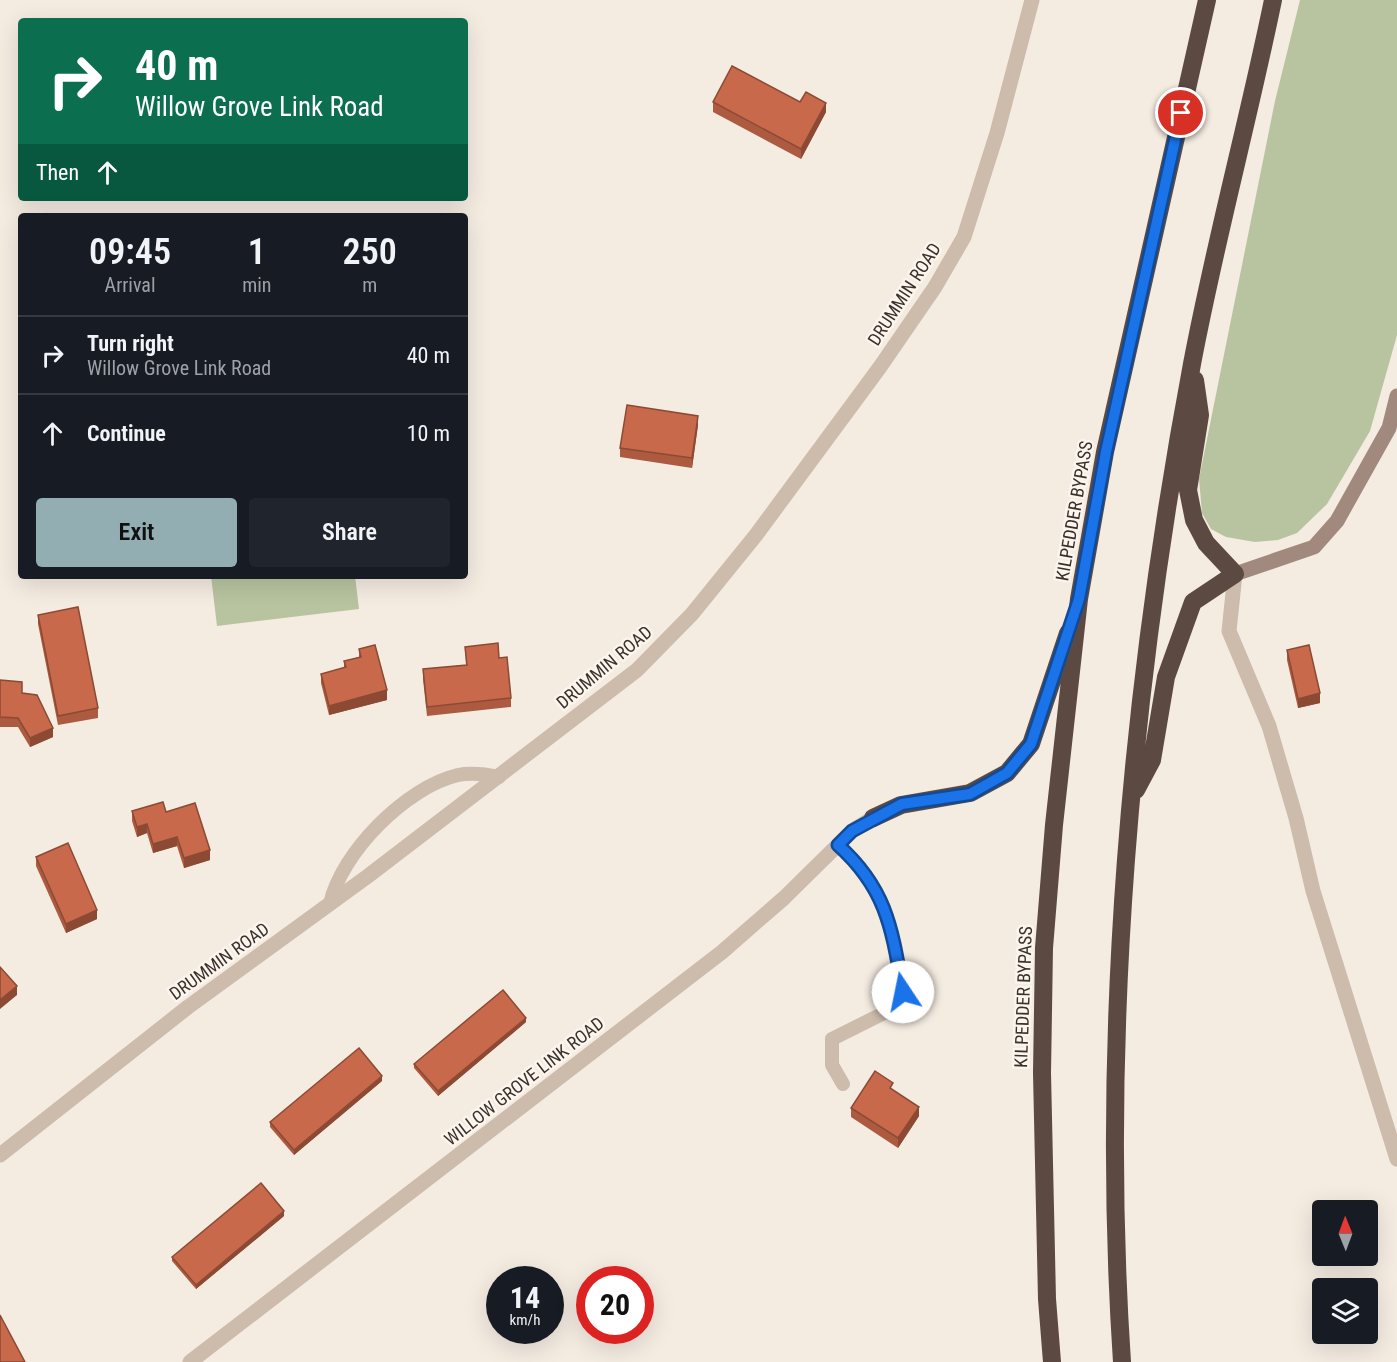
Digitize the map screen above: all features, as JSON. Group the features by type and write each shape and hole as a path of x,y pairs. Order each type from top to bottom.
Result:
{"highway":[{"name":"KILPEDDER BYPASS","path":"1052,1362 1047,1299 1042,1073 1044,948 1055,813 1079,599 1106,452 1207,0"},
{"path":"1122,1362 1116,1211 1118,1043 1131,799 1160,546 1192,363 1273,0"},
{"path":"1131,799 1152,760 1166,677 1193,603 1235,574 1206,543 1194,520 1188,490 1200,415 1192,363"},
{"path":"873,818 902,804 970,794 1007,773 1031,744 1079,599"}],"main road":[{"path":"1235,574 1314,547 1337,520 1389,428 1397,396"}],"street":[{"name":"DRUMMIN ROAD","path":"0,1155 188,1007 499,777 636,670 692,614 762,526 923,304 964,237 997,133 1032,0"},
{"path":"1235,574 1229,631 1269,726 1296,818 1313,891 1397,1159"},
{"name":"WILLOW GROVE LINK ROAD","path":"189,1362 722,952 784,898 852,831 873,818"}],"lane":[{"path":"330,904 334,885 368,837 392,811 427,788 457,775 479,773 499,777"},
{"path":"838,845 858,864 881,898 889,920 903,992 894,1008 832,1039 832,1065 843,1084"}],"green space":[{"path":"1300,0 1397,0 1397,335 1370,431 1327,504 1297,533 1278,540 1255,542 1226,537 1211,529 1202,513 1199,479 1275,101"},
{"path":"211,579 355,579 359,609 217,626"}],"building":[{"path":"732,66 800,102 806,92 826,103 801,149 713,102"},
{"path":"627,405 698,416 692,458 620,448"},
{"path":"78,607 98,708 58,716 38,615"},
{"path":"498,643 499,658 507,657 511,698 427,707 423,669 467,665 465,647"},
{"path":"375,645 387,690 329,706 321,674 346,667 344,661 361,657 359,649"},
{"path":"1309,645 1320,693 1298,699 1287,650"},
{"path":"0,680 22,682 22,693 37,695 53,728 30,738 18,718 0,717"},
{"path":"163,802 166,812 195,803 210,850 184,858 177,837 153,844 147,824 137,827 132,811"},
{"path":"68,843 97,910 66,924 36,857"},
{"path":"0,967 17,986 0,1000"},
{"path":"503,990 526,1018 438,1091 414,1064"},
{"path":"359,1048 382,1076 294,1150 270,1122"},
{"path":"875,1071 893,1083 890,1088 919,1107 898,1138 851,1108"},
{"path":"261,1183 284,1211 196,1285 172,1257"},
{"path":"0,1315 25,1362 0,1362"}],"route":[{"path":"903,992 889,920 881,898 858,864 838,845 852,831 902,804 970,794 1007,773 1031,744 1079,599 1106,452 1181,113"}]}
